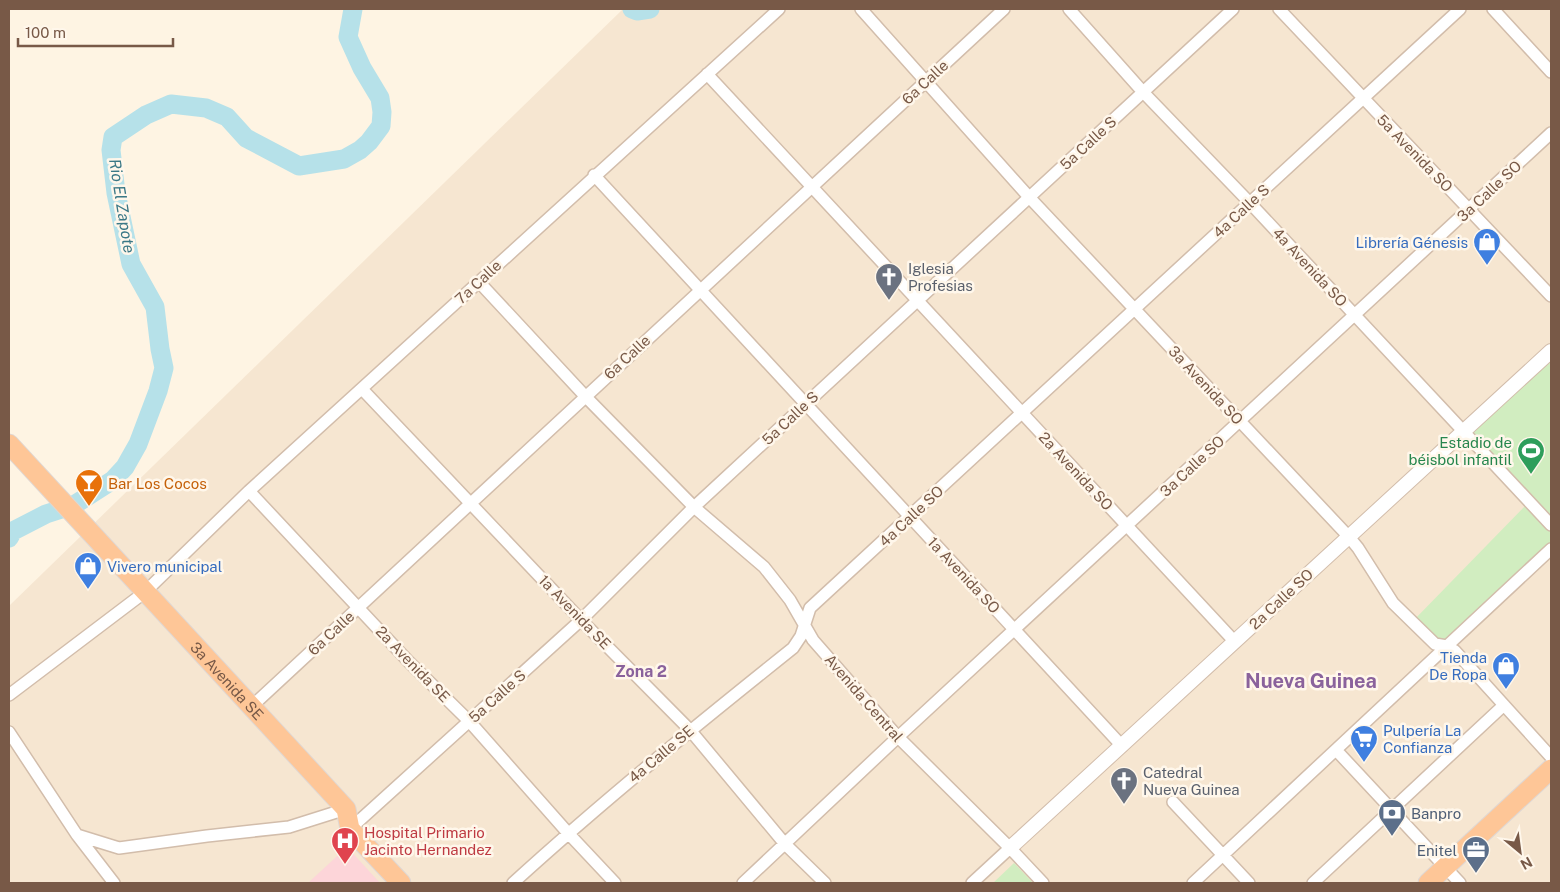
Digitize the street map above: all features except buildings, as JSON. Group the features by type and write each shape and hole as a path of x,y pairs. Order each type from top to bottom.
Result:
{"highway":[{"name":"3a Avenida SE","path":"9,444 346,809"},
{"path":"1428,883 1551,769"},
{"path":"346,809 350,829 401,883"}],"street":[{"name":"7a Calle","path":"9,695 145,592 250,491 594,175 779,9"},
{"name":"3a Avenida SO","path":"861,9 1030,197 1349,537 1393,603 1435,644 1447,646 1455,651 1551,757"},
{"name":"6a Calle","path":"251,707 1004,9"},
{"name":"4a Avenida SO","path":"1068,9 1142,92 1250,203 1551,525"},
{"name":"5a Calle S","path":"350,829 581,620 694,507 1233,9"},
{"name":"5a Avenida SO","path":"1279,9 1551,296"},
{"name":"4a Calle S","path":"1022,413 1460,9"},
{"path":"1493,9 1551,72"},
{"name":"2a Avenida SO","path":"707,74 1235,642"},
{"name":"3a Calle SO","path":"743,883 898,737 1551,134"},
{"name":"1a Avenida SO","path":"594,175 1122,746"},
{"name":"Avenida Central","path":"478,282 694,507 764,567 790,600 813,640 898,737 1043,883"},
{"name":"2a Calle SO","path":"1010,848 1551,351"},
{"name":"1a Avenida SE","path":"362,389 581,620 690,730 785,844 825,883"},
{"name":"4a Calle SO","path":"805,624 810,608 1022,413"},
{"name":"2a Avenida SE","path":"250,491 409,662 469,721 615,883"},
{"path":"1193,883 1551,549"},
{"name":"4a Calle SE","path":"513,883 568,833 690,730 793,648 801,636 805,624"},
{"path":"1312,883 1504,705"},
{"path":"9,732 77,835 114,883"},
{"path":"1336,750 1460,883"},
{"path":"1173,802 1249,883"},
{"path":"77,835 119,848 288,827 346,809"},
{"path":"972,883 1010,848"}],"shaded area":[{"path":"623,9 1551,9 1551,883 9,883 9,606"},
{"name":"Hospital Primario Jacinto Hernandez","path":"347,847 380,883 308,883"}],"green space":[{"name":"Estadio de béisbol infantil","path":"1551,357 1551,519 1470,432"},
{"path":"1526,505 1551,532 1551,544 1449,639 1439,642 1412,622"},
{"path":"1014,863 1033,883 993,883"}],"waterway":[{"name":"Rio El Zapote","path":"9,538 13,531 46,514 74,505 113,480 125,467 138,444 158,391 164,368 155,307 131,264 116,193 111,150 113,137 146,115 171,104 206,108 227,117 246,138 299,166 344,159 360,150 369,142 381,126 382,112 380,98 362,68 348,37 353,9"},
{"name":"Rio El Zapote","path":"632,9 637,11 650,9"}],"place":[{"name":"Librería Génesis","path":"1487,266"},
{"name":"Iglesia Profesias","path":"889,301"},
{"name":"Estadio de béisbol infantil","path":"1531,475"},
{"name":"Bar Los Cocos","path":"89,507"},
{"name":"Vivero municipal","path":"88,590"},
{"name":"Tienda De Ropa","path":"1506,690"},
{"name":"Pulpería La Confianza","path":"1364,763"},
{"name":"Catedral Nueva Guinea","path":"1124,805"},
{"name":"Banpro","path":"1392,837"},
{"name":"Hospital Primario Jacinto Hernandez","path":"345,865"},
{"name":"Enitel","path":"1476,874"}],"district":[{"name":"Zona 2","path":"641,671"},
{"name":"Nueva Guinea","path":"1311,681"}]}
